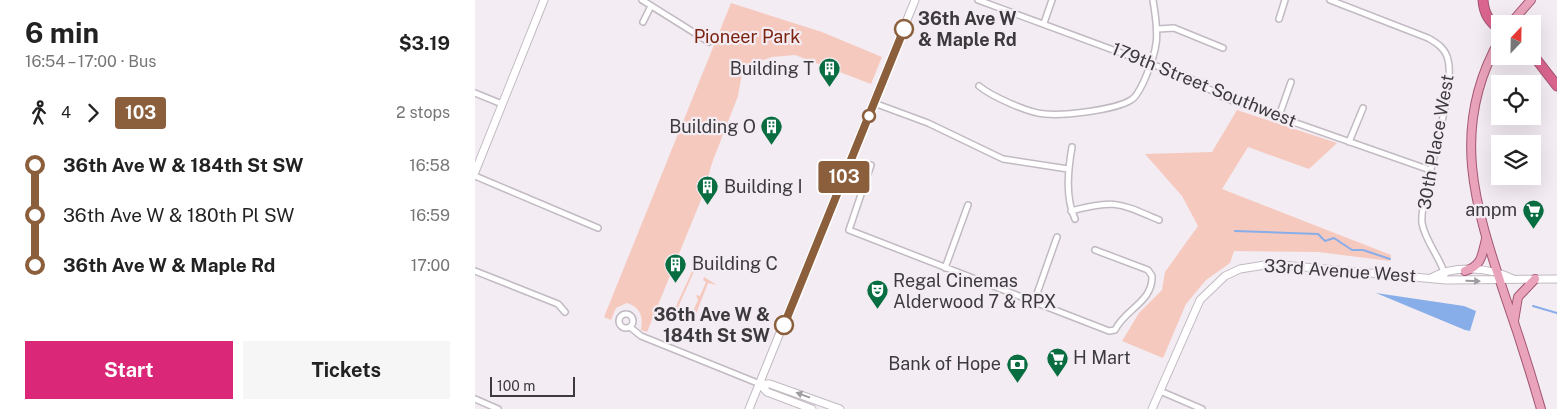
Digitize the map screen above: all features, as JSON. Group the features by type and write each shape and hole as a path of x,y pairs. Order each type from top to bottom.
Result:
{"highway":[{"path":"1483,0 1484,10 1491,23"},
{"path":"1541,65 1557,86"}],"main road":[{"path":"1518,15 1531,0"},
{"path":"1491,58 1479,84 1470,138 1472,180 1486,239 1541,409"},
{"path":"1465,271 1475,267 1480,262 1486,239"},
{"path":"1514,322 1518,297 1535,279"}],"street":[{"path":"475,172 544,0"},
{"path":"642,0 709,42"},
{"path":"749,409 844,179 915,0"},
{"name":"179th Street Southwest","path":"978,0 1189,78 1225,98 1430,170"},
{"path":"1044,23 1052,0"},
{"path":"979,86 990,96 1043,114 1084,112 1132,100 1140,90 1157,46 1158,29 1153,0"},
{"path":"1279,19 1285,0"},
{"name":"30th Place West","path":"1330,0 1428,38 1444,50 1450,67 1422,222 1426,235 1444,271 1446,280"},
{"path":"643,22 651,6"},
{"path":"1158,29 1174,28 1223,48"},
{"path":"1279,116 1291,82"},
{"path":"475,93 502,104"},
{"path":"874,103 928,123 1003,159 1068,169"},
{"path":"1349,142 1363,108"},
{"path":"1072,147 1068,169 1071,211 1075,219"},
{"path":"871,166 849,230 1109,331 1115,330 1119,320 1149,292 1152,276 1149,270 1095,250"},
{"path":"475,176 598,228"},
{"path":"844,179 863,186"},
{"path":"1071,211 1097,204 1121,204 1159,220"},
{"path":"945,268 968,205"},
{"path":"1034,302 1057,237"},
{"name":"33rd Avenue West","path":"1153,409 1200,300 1225,276 1240,269 1271,264 1446,280 1557,279"},
{"path":"475,271 558,304 565,312"},
{"name":"33rd Avenue West","path":"1431,278 1444,271 1497,271"},
{"path":"1497,271 1513,279"},
{"path":"630,327 641,336 759,384 771,384 840,409"},
{"path":"759,384 767,392 812,409"},
{"path":"1160,391 1203,409"},
{"path":"475,400 498,409"}],"green space":[{"name":"Pioneer Park","path":"731,3 822,32 882,57 871,84 795,55 772,57 743,67 738,96 712,163 703,195 647,332 641,330 642,321 638,310 627,303 616,308 611,320 604,317"},
{"path":"1237,110 1337,143 1309,169 1248,147 1222,189 1391,255 1390,261 1318,252 1234,251 1230,263 1206,280 1186,304 1163,358 1122,341 1139,313 1162,290 1165,272 1198,226 1182,196 1145,154 1212,152"},
{"path":"695,265 700,268 696,267 679,305 682,309 677,311 675,310 677,304"},
{"path":"704,277 717,285 708,283 696,314 692,313 690,316 689,310 693,311 698,300 696,295 700,296 706,282 703,280"}],"water":[{"path":"1376,293 1464,306 1476,311 1470,331"}],"waterway":[{"path":"1235,231 1318,234 1325,241 1334,238 1352,250 1363,250 1390,259"},
{"path":"1533,306 1557,313"}],"bus line":[{"name":"103","path":"784,325 904,29"}],"place":[{"name":"36th Ave W & Maple Rd","path":"904,29"},
{"name":"Building T","path":"830,88"},
{"name":"Building O","path":"772,146"},
{"name":"Building I","path":"708,206"},
{"name":"ampm","path":"1533,229"},
{"name":"Building C","path":"676,283"},
{"name":"Regal Cinemas Alderwood 7 & RPX","path":"877,310"},
{"name":"36th Ave W & 184th St SW","path":"784,325"},
{"name":"H Mart","path":"1057,377"},
{"name":"Bank of Hope","path":"1017,383"}]}
